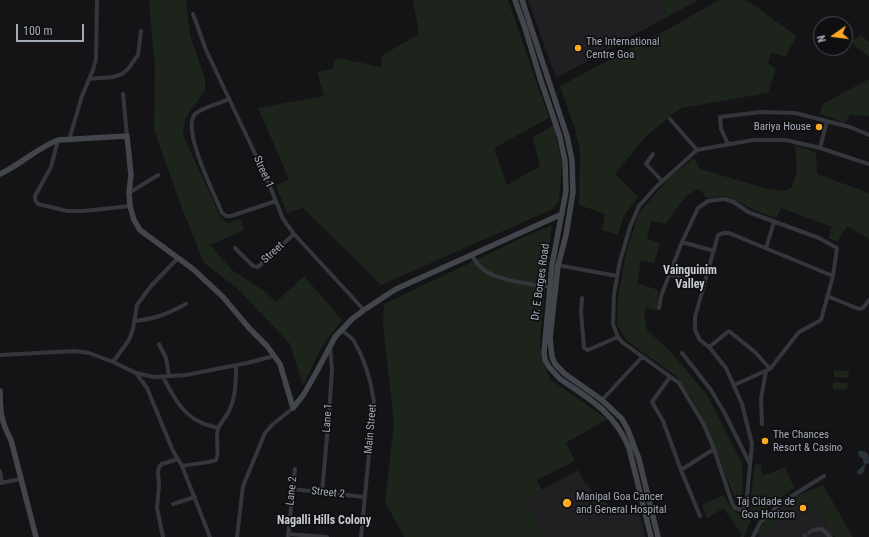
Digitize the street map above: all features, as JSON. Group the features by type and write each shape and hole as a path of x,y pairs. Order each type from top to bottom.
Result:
{"main road":[{"name":"Dr. E Borges Road","path":"515,0 560,137 565,161 566,191 555,265 550,338 552,357 555,364 565,374 602,400 622,419 633,440 658,537"},
{"name":"Dr. E Borges Road","path":"522,0 567,136 572,160 573,192 566,235 555,265 550,287 544,338 545,360 557,376 602,409 617,424 625,437 651,537"},
{"path":"0,174 9,170 48,144 58,140 127,136 132,175 129,193 130,206 134,220 140,230 193,269 223,297 274,356 280,364 293,408"},
{"path":"293,408 304,394 330,344 352,319 364,310 396,290 562,214"},
{"path":"0,391 0,409 4,426 11,440 36,537"}],"street":[{"path":"69,140 96,59 98,0"},
{"name":"Street 1","path":"193,14 206,50 230,99 283,219 294,234 364,310"},
{"path":"89,79 122,74 128,70 138,55 141,31"},
{"path":"123,94 127,136"},
{"path":"230,99 196,113 192,120 191,130 203,168 222,213 226,216 231,216 276,201"},
{"path":"728,144 721,129 720,117 760,112 795,113 850,127 869,135"},
{"path":"670,119 697,150"},
{"path":"820,148 827,121"},
{"path":"58,140 51,167 35,196 35,200 38,204 67,211 84,211 130,206"},
{"path":"833,276 729,233 718,235 695,317 695,330 700,340 709,347 726,368 742,404 752,444 746,507 740,510 735,508 704,425 679,383 622,342 618,337 613,324 614,294 625,240 639,206 662,181 697,150 753,140 786,140 820,148 869,164"},
{"path":"653,154 646,164 662,181"},
{"path":"129,193 158,175"},
{"path":"659,308 661,296 682,242 698,208 708,200 724,198 734,202 748,212 819,238 837,248 833,276 821,320 799,332 768,370 761,399 762,424"},
{"path":"766,248 774,222"},
{"name":"Street","path":"234,248 253,266 258,267 294,234"},
{"path":"682,242 714,251"},
{"path":"472,256 478,265 485,271 520,282 550,287"},
{"path":"113,362 128,340 137,305 142,296 178,258"},
{"path":"555,265 617,276"},
{"path":"669,274 704,286"},
{"path":"827,296 859,309 863,308 869,300"},
{"path":"582,298 581,312 584,348 588,350 618,337"},
{"path":"134,321 168,314 186,304"},
{"name":"Main Street","path":"342,330 353,340 367,369 372,385 374,402 361,537"},
{"path":"709,347 729,331 756,353 768,370"},
{"path":"159,344 166,358 169,376"},
{"name":"Lane 1","path":"322,492 332,369 330,344"},
{"path":"0,355 75,351 89,353 136,373 154,377 186,375 274,356"},
{"path":"682,353 710,390 724,412 750,464"},
{"path":"602,400 642,357"},
{"path":"182,466 201,462 212,462 218,457 218,428 229,411 233,401 236,388 236,365"},
{"path":"734,385 768,370"},
{"path":"136,373 147,388 173,451 182,466 210,537"},
{"path":"670,376 652,402 663,421 700,516"},
{"path":"163,377 181,408 201,423 218,428"},
{"path":"237,537 243,486 265,433 272,425 293,408"},
{"path":"681,470 714,449"},
{"path":"163,537 157,508 159,485 158,472 162,464 178,459"},
{"name":"Lane 2","path":"288,535 295,469"},
{"path":"0,471 1,483 21,479"},
{"path":"753,537 760,523 782,502 824,476"},
{"name":"Street 2","path":"292,489 364,497"},
{"path":"173,504 194,497"},
{"path":"813,530 822,529 830,537"},
{"path":"288,535 327,537"}],"shaded area":[{"path":"149,0 186,0 190,35 205,79 205,90 185,119 183,135 221,218 227,223 240,219 244,230 210,245 232,270 264,291 276,302 304,276 342,320 322,346 303,386 290,344 237,288 204,263 180,203 154,130 155,68"},
{"path":"413,0 508,0 549,118 494,148 507,185 540,166 533,137 554,125 562,164 559,201 553,209 381,285 303,208 287,213 276,186 289,179 258,108 324,96 317,72 332,69 336,58 382,67 381,56 419,34"},
{"name":"The International Centre Goa","path":"528,0 661,0 667,17 556,78"},
{"path":"661,0 699,0 667,17"},
{"path":"719,0 744,0 751,3 796,36 786,57 771,52 768,64 776,68 768,93 681,108 646,136 615,174 638,197 624,216 618,235 602,230 605,214 579,205 580,151 575,129 560,86 670,28"},
{"path":"861,35 869,42 869,57 853,44 853,41"},
{"path":"869,79 869,116 850,115 845,123 820,114 823,104"},
{"path":"795,145 816,152 817,174 869,193 869,239 847,226 837,242 829,238 832,227 781,208 776,218 756,211 724,196 708,198 698,189 684,199 666,224 651,221 647,238 660,244 654,263 641,261 637,283 658,290 657,311 646,308 644,314 647,330 671,352 708,396 742,463 743,489 740,499 735,498 691,397 676,376 627,341 617,325 618,297 626,252 639,213 669,178 694,158 700,169 768,189 784,191 792,187 797,171"},
{"path":"552,225 540,337 541,357 550,379 607,419 566,443 575,461 537,480 542,490 525,499 544,537 404,537 385,502 394,423 383,326 384,304"},
{"path":"834,370 849,371 848,378 834,377"},
{"path":"833,382 848,383 847,390 833,389"},
{"path":"860,451 868,454 869,463 865,465 864,472 860,475 857,471 864,465 863,459 858,455 858,452"},
{"path":"755,464 761,465 762,476 785,467 794,488 751,520 744,537 740,537 742,534 723,508 707,519 702,505 723,495 733,510 743,516 749,510"},
{"name":"Manipal Goa Cancer and General Hospital","path":"578,470 585,484 587,483 593,493 596,492 599,497 602,495 614,515 638,508 646,537 544,537 525,499"},
{"path":"823,485 853,537 836,537 829,534 825,520 804,501 788,509 763,537 757,534 768,516 797,495"},
{"name":"Taj Cidade de Goa Horizon","path":"810,495 834,537 758,537 767,522"}],"tunnel":[{"path":"803,537 813,530"}],"place":[{"name":"The International Centre Goa","path":"578,48"},
{"name":"Bariya House","path":"819,127"},
{"name":"The Chances Resort & Casino","path":"765,441"},
{"name":"Manipal Goa Cancer and General Hospital","path":"567,503"},
{"name":"Taj Cidade de Goa Horizon","path":"803,508"}],"district":[{"name":"Vainguinim Valley","path":"690,278"},
{"name":"Nagalli Hills Colony","path":"324,521"}]}
